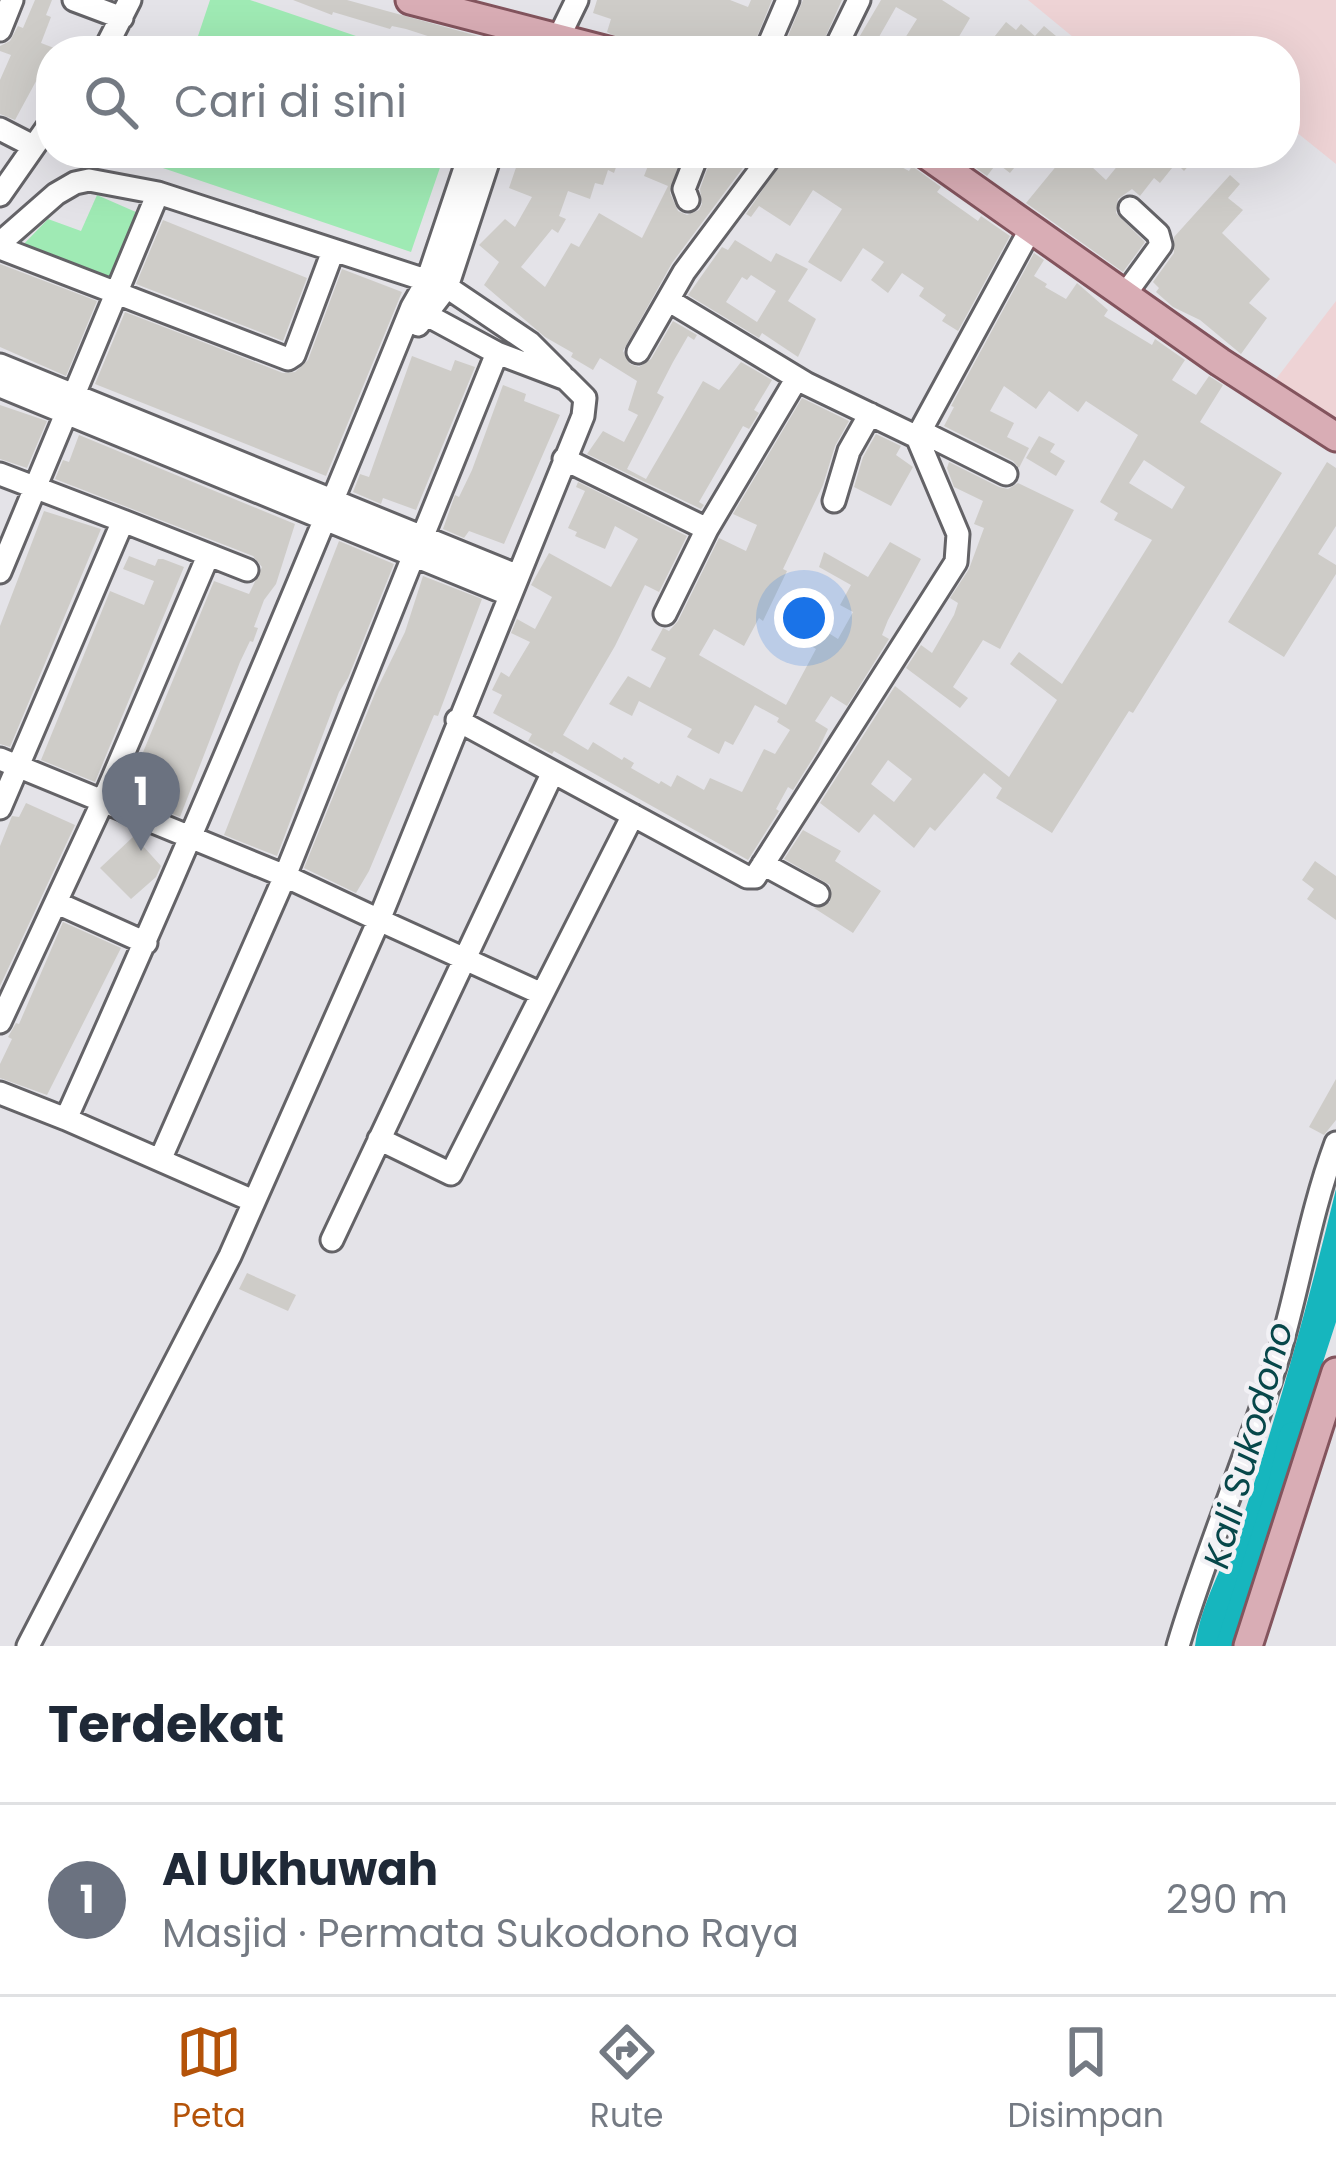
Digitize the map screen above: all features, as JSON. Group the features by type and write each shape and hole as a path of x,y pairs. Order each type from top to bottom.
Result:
{"main road":[{"path":"410,0 519,32"},
{"path":"946,168 1220,362 1336,437"},
{"path":"1249,1646 1336,1372"}],"street":[{"path":"0,30 12,0"},
{"path":"74,0 126,9 112,36"},
{"path":"519,32 577,0"},
{"path":"772,36 788,0"},
{"path":"841,36 859,0"},
{"path":"0,129 33,146"},
{"path":"0,195 36,142"},
{"path":"688,200 684,189 692,168"},
{"path":"638,352 720,220 761,168"},
{"path":"67,1119 191,838 396,346 437,284 471,170"},
{"path":"28,1646 219,1280 379,920 583,416 584,398 530,343 437,284 158,193 88,180 75,183 56,194 0,246 288,359 294,355 333,251"},
{"path":"0,572 158,193"},
{"path":"1126,293 1161,244 1158,233 1130,208"},
{"path":"457,719 755,877 956,562 958,534 919,434 1031,228"},
{"path":"668,301 797,378 1006,474"},
{"path":"420,311 497,352 566,379"},
{"path":"160,1160 286,876 497,352"},
{"path":"0,365 72,405 512,585"},
{"path":"665,614 707,529 797,378"},
{"path":"0,386 72,405"},
{"path":"834,501 848,451 870,414"},
{"path":"564,459 707,529"},
{"path":"0,474 247,570"},
{"path":"0,808 9,762 123,521"},
{"path":"0,1022 103,801 208,556"},
{"path":"9,762 286,876 542,994"},
{"path":"332,1240 553,772"},
{"path":"380,1139 451,1174 633,815"},
{"path":"763,864 818,894"},
{"path":"57,903 146,943"},
{"path":"0,1093 253,1201"},
{"path":"1178,1646 1277,1358 1321,1184 1336,1143"}],"shaded area":[{"path":"1028,0 1336,0 1336,164 1300,135 1300,36 1072,36"},
{"path":"1336,301 1336,418 1276,379"}],"green space":[{"path":"210,0 250,0 356,36 198,36"},
{"path":"163,168 440,168 411,252"},
{"path":"97,195 145,216 114,289 18,250 48,219 81,231"}],"water":[{"path":"1336,1189 1336,1322 1231,1646 1195,1646 1271,1429"}],"building":[{"path":"35,0 52,0 44,36 36,36 36,81 15,120 0,114 0,80 11,55 0,51 0,46 10,41 18,26 23,28"},
{"path":"293,0 347,0 478,36 428,36 332,15"},
{"path":"597,0 730,0 748,7 751,0 772,0 757,36 614,36 607,32 611,19 593,13"},
{"path":"803,0 842,0 826,36 788,36"},
{"path":"881,0 942,0 970,18 959,36 906,36 917,19 896,7 880,36 860,36"},
{"path":"1006,22 1016,30 1021,24 1035,36 995,36"},
{"path":"1044,26 1056,36 1035,36"},
{"path":"516,168 616,168 614,173 608,170 603,185 595,183 590,199 568,191 559,216 566,219 558,233 552,229 521,267 545,287 571,243 579,247 599,213 642,238 668,186 644,176 647,168 678,168 670,193 678,211 687,215 702,204 700,189 708,168 743,168 672,263 623,351 630,364 639,367 651,359 673,321 697,335 694,340 688,336 673,362 657,393 664,397 627,469 646,479 703,381 719,390 741,362 772,380 754,410 759,413 749,429 743,426 699,502 704,505 701,509 587,454 603,431 624,442 638,415 628,410 637,381 600,358 593,370 571,357 573,353 545,337 484,285 499,262 479,245 505,219 515,227 532,197 509,188"},
{"path":"778,168 915,168 941,187 937,192 978,221 981,216 1010,236 958,331 942,321 946,315 919,296 924,288 902,273 888,293 871,280 884,262 863,248 841,282 808,262 842,209 813,190 790,226 759,206 751,217 746,214"},
{"path":"1055,168 1093,168 1106,180 1116,168 1172,168 1160,183 1154,178 1140,196 1132,189 1118,199 1116,213 1145,242 1123,272 1026,203"},
{"path":"1230,175 1240,184 1228,198 1243,210 1222,233 1270,279 1249,303 1267,318 1241,354 1200,320 1173,307 1156,292 1159,288 1153,282 1174,253 1174,237"},
{"path":"163,220 307,278 283,341 136,284"},
{"path":"735,240 771,262 776,253 808,269 788,301 816,319 798,357 688,295 722,247 728,250","holes":["751,275 776,291 757,322 726,302 742,277 747,280"]},
{"path":"1034,253 1044,260 1034,276 1045,287 1066,299 1077,283 1108,310 1104,316 1152,345 1155,339 1185,360 1172,380 1196,395 1209,376 1223,385 1200,422 1282,473 1133,713 1129,711 1052,833 996,798 1002,788 984,773 935,831 930,827 914,848 874,814 859,833 820,803 895,686 1009,777 1057,700 1010,664 1019,652 1062,684 1152,540 1114,520 1118,513 1100,502 1138,435 1086,401 1078,412 1049,391 1036,409 1004,386 990,411 1014,423 1007,437 1029,448 1019,468 944,426","holes":["1144,460 1185,487 1172,509 1129,483","888,760 912,779 894,802 871,784"]},
{"path":"0,264 97,301 66,376 0,347"},
{"path":"342,269 402,292 326,476 95,384 125,312 283,373 295,372 308,360"},
{"path":"412,356 451,371 455,360 475,367 416,510 383,498 381,504 353,492 360,474 369,477"},
{"path":"503,385 526,394 524,401 560,415 504,544 469,531 464,538 443,529 455,495 459,497 472,470"},
{"path":"802,398 849,421 763,621 759,618 744,646 714,629 699,655 786,705 816,649 782,628 792,610 838,639 853,612 840,605 851,585 819,567 824,552 868,577 890,542 921,559 882,635 889,639 847,706 831,696 815,721 828,729 818,750 793,790 788,787 779,811 748,860 528,741 532,734 493,713 502,695 492,690 501,672 509,677 530,642 511,633 517,619 535,629 552,597 531,585 549,553 611,587 638,539 615,526 605,549 575,536 577,532 568,528 585,491 576,487 578,482 687,536 659,592 645,585 563,735 588,750 593,742 624,757 634,763 631,768 659,784 671,787 677,775 704,790 710,778 742,792 764,749 775,754 790,730 777,722 779,718 755,705 733,745 725,741 719,754 687,737 692,729 639,701 632,716 609,704 628,676 650,688 666,658 651,650 663,628 669,631 678,621 719,538 746,551 757,525 733,514"},
{"path":"0,405 47,421 27,468 0,459"},
{"path":"876,434 901,446 896,455 913,467 891,506 854,487"},
{"path":"79,435 295,524 276,584 264,600 253,642 240,662 180,817 127,795 129,786 214,581 249,594 262,567 253,556 55,479 63,460 69,462"},
{"path":"1039,436 1055,444 1050,452 1065,461 1056,476 1026,458"},
{"path":"949,462 999,487 1008,489 1018,483 1074,510 1000,649 983,640 953,687 968,698 960,708 906,668 921,645 932,653 954,615 958,603 950,598 969,569 984,528 974,524 983,501 954,487"},
{"path":"1327,462 1336,468 1336,526 1318,554 1336,565 1336,574 1284,657 1228,622"},
{"path":"44,511 101,529 10,747 0,744 0,626"},
{"path":"339,541 394,564 277,856 224,835"},
{"path":"129,556 155,566 163,559 184,567 95,782 41,760 110,591 144,605 154,581 123,569"},
{"path":"423,576 482,599 438,716 434,715 356,893 304,868 405,632"},
{"path":"26,803 75,825 0,986 0,846 12,816 19,817"},
{"path":"803,830 841,851 835,861 881,891 853,933 814,908 830,902 830,885 784,859"},
{"path":"134,836 161,866 156,877 131,899 100,868"},
{"path":"1315,861 1336,876 1336,920 1307,899 1314,889 1302,880"},
{"path":"63,922 121,948 47,1095 0,1078 0,1064 12,1039 8,1037 19,1024"},
{"path":"1336,1079 1336,1120 1324,1135 1309,1127"},
{"path":"247,1273 296,1295 288,1311 239,1289"}],"waterway":[{"name":"Kali Sukodono","path":"1231,1646 1294,1437"}],"place":[{"name":"Al Ukhuwah","path":"141,851"}]}
